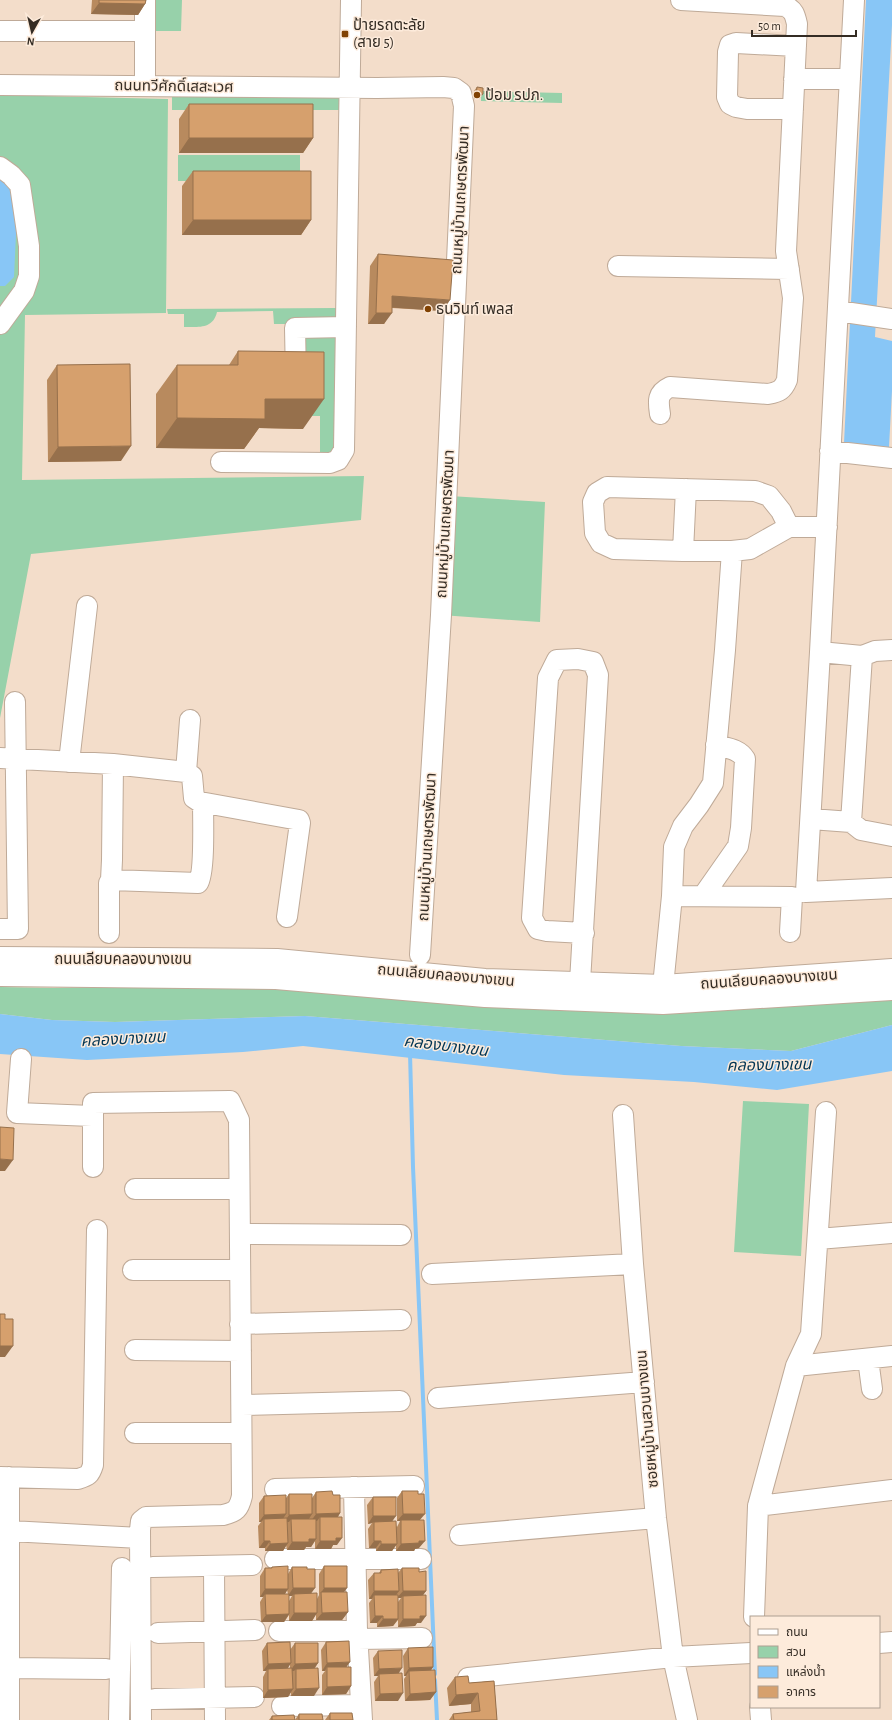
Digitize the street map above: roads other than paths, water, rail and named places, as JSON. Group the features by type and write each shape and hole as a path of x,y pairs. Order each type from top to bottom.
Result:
{"main road":[{"name":"ถนนเลียบคลองบางเขน","path":"0,958 277,960 485,980 663,1003 892,988"},
{"name":"ถนนเลียบคลองบางเขน","path":"0,975 276,978 485,996 580,992 892,970"}],"street":[{"path":"145,0 145,79"},
{"path":"221,462 330,463 338,460 344,450 351,0"},
{"path":"660,414 659,396 663,390 670,387 768,394 778,392 784,387 787,380 793,298 786,251 797,24 796,15 791,9 785,6 681,0"},
{"path":"854,0 850,79 843,312 830,451 806,892 892,888"},
{"path":"0,31 145,31"},
{"path":"793,109 747,109 730,104 727,97 728,52 730,46 736,43 796,46"},
{"path":"794,78 850,79"},
{"name":"ถนนทวีศักดิ์เสสะเวศ","path":"0,85 349,88 443,87 454,88 461,93"},
{"name":"ถนนหมู่บ้านเกษตรพัฒนา","path":"420,955 441,615 464,114 461,93"},
{"path":"0,167 11,174 20,185 29,246 29,276 24,291 0,324"},
{"path":"618,266 789,270"},
{"path":"843,312 886,318"},
{"path":"296,381 295,328 346,327"},
{"path":"830,451 892,458"},
{"path":"789,527 781,511 769,496 755,490 607,487 597,493 593,502 595,533 601,543 614,549 732,551 750,549 789,527 827,527"},
{"path":"683,551 686,489"},
{"path":"663,986 672,896 674,847 683,826 713,783 732,551"},
{"path":"69,762 87,606"},
{"path":"820,652 862,656 875,652 892,650"},
{"path":"851,822 862,656"},
{"path":"580,992 584,934 598,675 594,662 578,659 557,660 548,678 532,918 538,929 584,934"},
{"path":"0,929 18,929 8,758 15,702"},
{"path":"186,772 190,720"},
{"path":"703,896 738,846 741,828 744,759 742,754 736,750 716,745"},
{"path":"8,758 113,764 186,772 192,776 194,798 204,802 299,820 300,823 287,917"},
{"path":"109,933 113,764"},
{"path":"111,880 198,882 200,880 202,868 204,802"},
{"path":"811,819 851,822 861,830 892,836"},
{"path":"672,896 792,897 790,932"},
{"path":"21,1059 17,1113 92,1116"},
{"path":"93,1167 92,1103 230,1101 239,1120 242,1496 240,1505 233,1513 223,1515 146,1518 141,1521 141,1720"},
{"path":"754,1616 758,1506 796,1366 811,1334 826,1112"},
{"name":"ซอยหมู่บ้านสวนบางเขน","path":"623,1115 633,1264 656,1518 673,1657 687,1720"},
{"path":"135,1189 239,1189"},
{"path":"9,1720 6,1661 10,1531 5,1477 78,1479 88,1476 91,1472 93,1465 97,1230"},
{"path":"818,1239 892,1233"},
{"path":"240,1234 401,1235"},
{"path":"432,1274 633,1264"},
{"path":"133,1270 240,1270"},
{"path":"240,1324 401,1320"},
{"path":"135,1350 241,1351"},
{"path":"796,1366 892,1356"},
{"path":"868,1359 872,1389"},
{"path":"438,1398 644,1382"},
{"path":"242,1405 400,1401"},
{"path":"135,1433 241,1433"},
{"path":"275,1489 414,1486"},
{"path":"282,1706 362,1712 358,1635 354,1487"},
{"path":"758,1506 892,1490"},
{"path":"460,1535 656,1518"},
{"path":"10,1531 140,1538"},
{"path":"275,1559 421,1559"},
{"path":"153,1567 252,1565"},
{"path":"214,1566 215,1720"},
{"path":"119,1720 122,1568"},
{"path":"158,1633 255,1630"},
{"path":"279,1631 422,1638"},
{"path":"880,1643 892,1642"},
{"path":"468,1678 673,1657 750,1653"},
{"path":"6,1661 106,1669"},
{"path":"155,1698 254,1697"},
{"path":"760,1708 761,1720"}],"water":[{"path":"866,0 892,0 892,25 875,337 892,341 892,391 889,447 844,443"},
{"path":"0,179 18,191 14,277 5,286 0,286"},
{"name":"คลองบางเขน","path":"0,1014 52,1020 115,1022 305,1016 681,1046 791,1051 892,1025 892,1071 777,1090 694,1082 564,1075 303,1046 243,1052 87,1060 0,1054"}],"waterway":[{"name":"คลองบางเขน","path":"410,1053 413,1167 435,1674"},
{"path":"435,1680 437,1720"}],"place":[{"name":"ป้ายรถตะลัย (สาย 5)","path":"345,34"},
{"name":"ป้อม รปภ.","path":"477,95"},
{"name":"ธนวินท์ เพลส","path":"428,309"}]}
